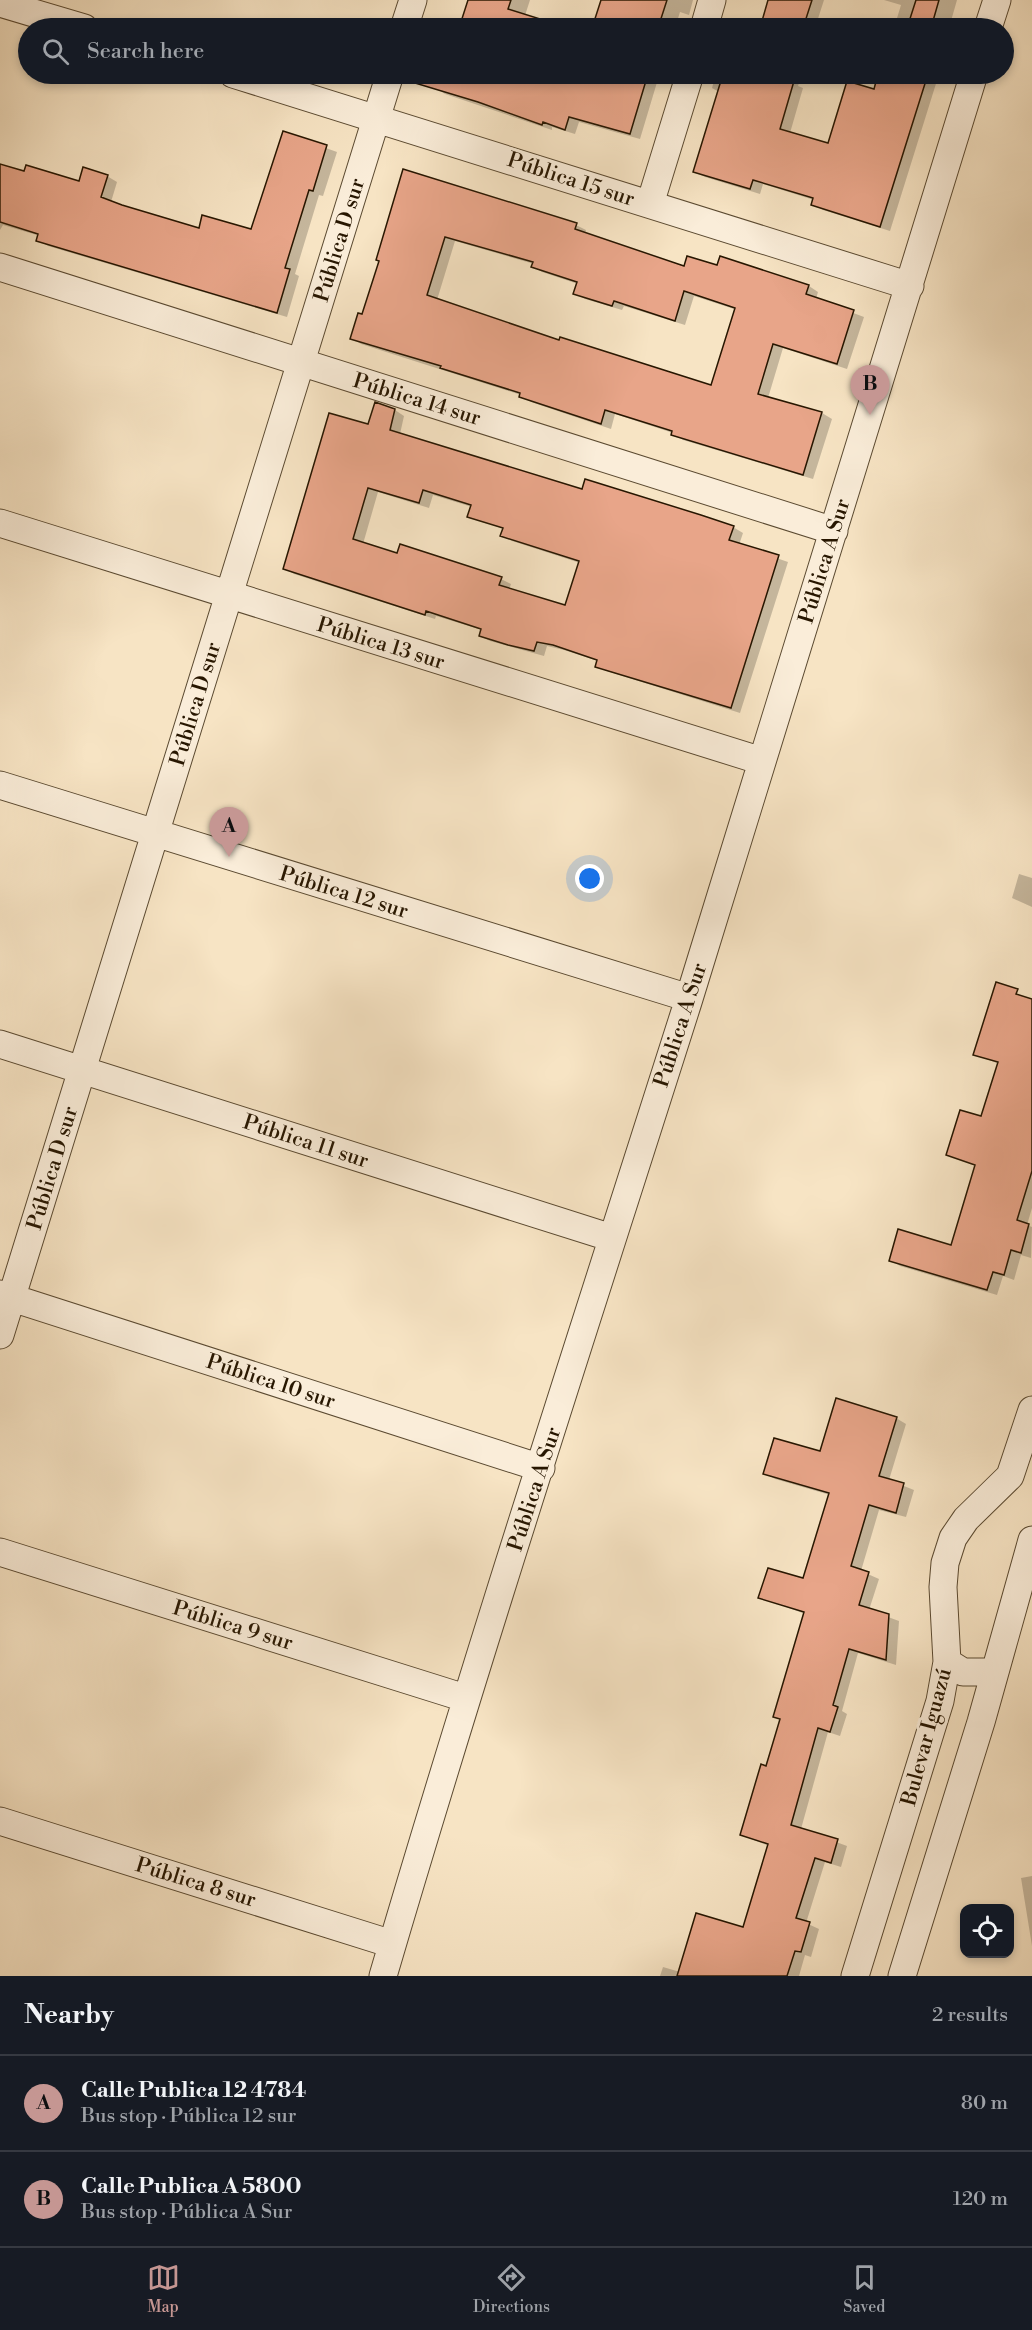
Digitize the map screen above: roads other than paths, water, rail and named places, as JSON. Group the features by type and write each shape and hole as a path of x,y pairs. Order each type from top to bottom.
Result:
{"street":[{"path":"407,18 413,0"},
{"path":"707,18 712,0"},
{"path":"991,18 997,0"},
{"path":"0,3 50,18"},
{"name":"Pública 15 sur","path":"265,84 910,286"},
{"name":"Pública D sur","path":"0,1335 6,1296 83,1070 387,84"},
{"path":"650,204 687,84"},
{"name":"Pública A Sur","path":"382,1976 465,1698 541,1468 689,998 971,84"},
{"name":"Pública 14 sur","path":"0,267 834,531"},
{"name":"Pública 13 sur","path":"0,523 762,761"},
{"name":"Pública 12 sur","path":"0,785 689,998"},
{"name":"Pública 11 sur","path":"0,1044 612,1238"},
{"name":"Pública 10 sur","path":"6,1296 541,1468"},
{"name":"Bulevar Iguazú","path":"855,1976 940,1701 947,1662 943,1587 945,1563 953,1538 966,1519 1025,1463 1032,1410"},
{"path":"902,1976 1032,1540"},
{"name":"Pública 9 sur","path":"0,1552 465,1698"},
{"path":"947,1662 963,1672 994,1672"},
{"name":"Pública 8 sur","path":"0,1821 392,1944"}],"place":[{"name":"Calle Publica A 5800","path":"870,415"},
{"name":"Calle Publica 12 4784","path":"229,857"}]}
